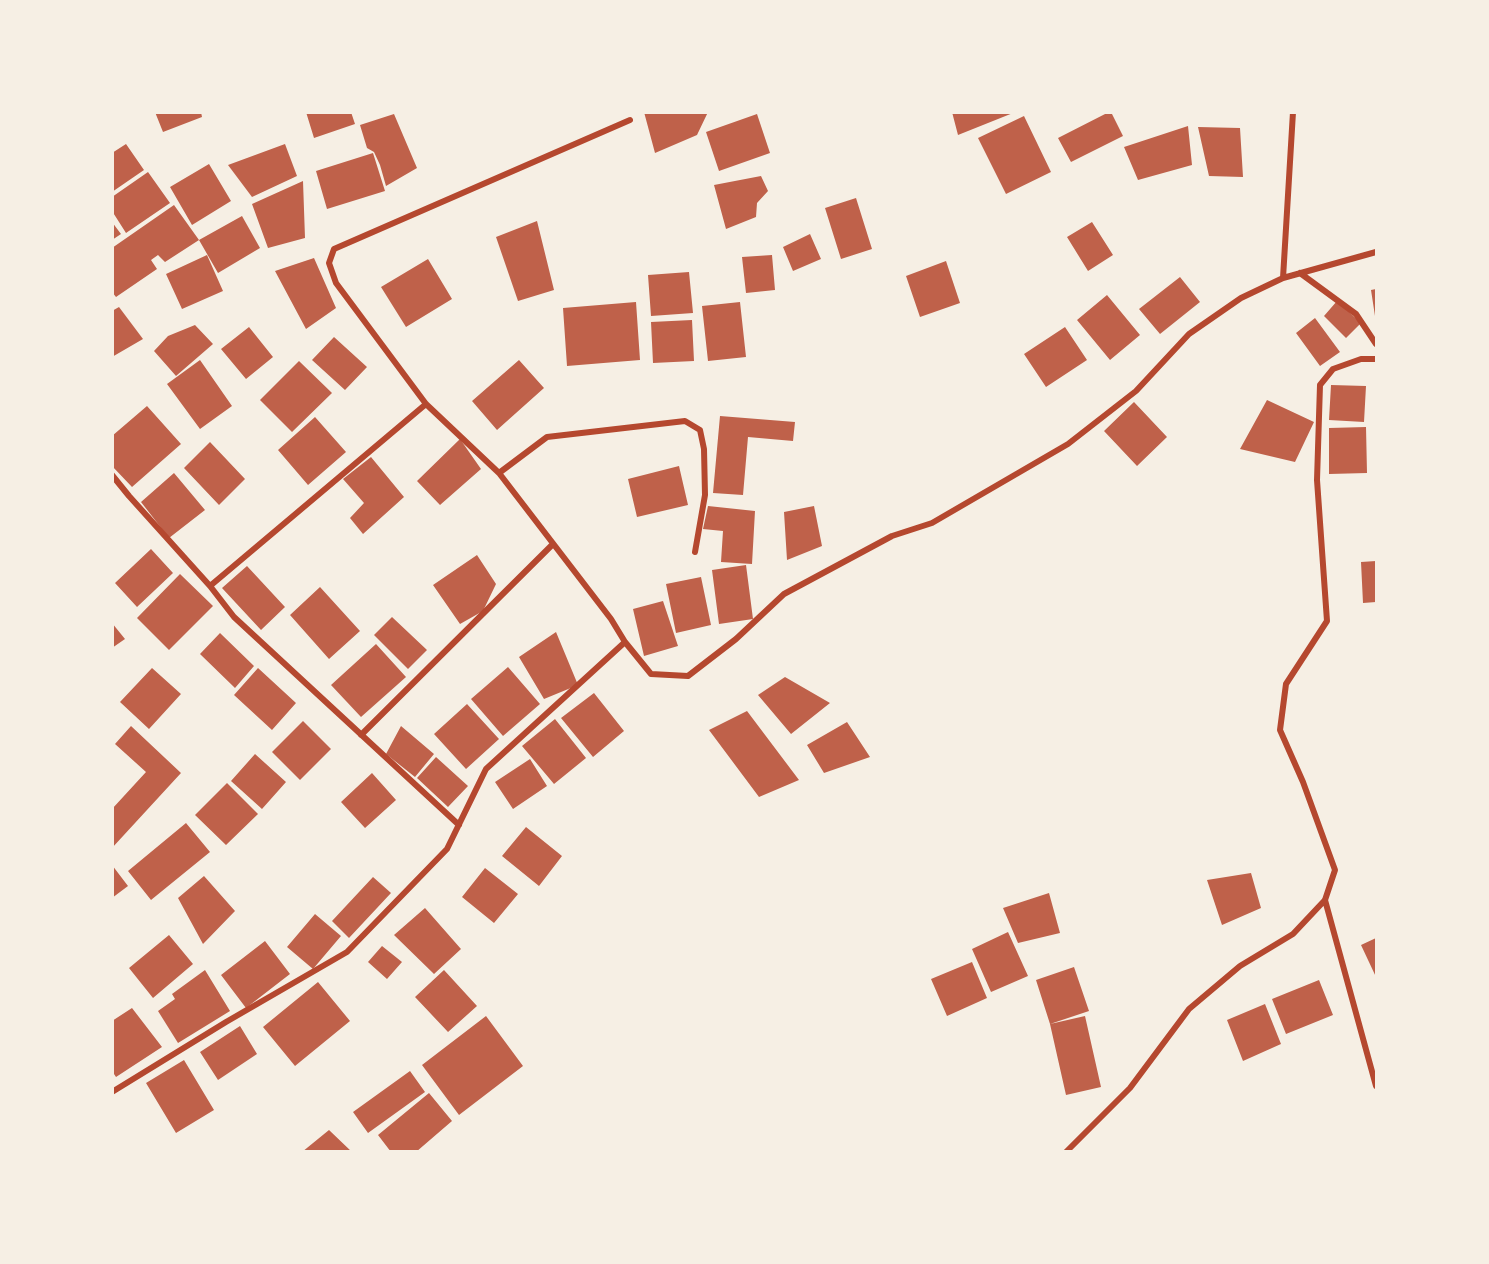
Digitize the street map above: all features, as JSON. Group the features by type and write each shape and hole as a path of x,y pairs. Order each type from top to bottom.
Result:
{"street":[{"path":"1283,278 1293,112"},
{"path":"630,120 334,249 329,263 336,283 426,404 499,472 651,674 688,676 736,639 784,594 892,536 932,523 1068,444 1136,391 1189,334 1241,298 1283,278 1377,252"},
{"path":"1300,273 1356,314 1377,344"},
{"path":"1066,1152 1130,1088 1189,1009 1240,966 1293,934 1325,900 1335,870 1304,782 1280,730 1286,684 1327,621 1317,480 1320,385 1333,369 1361,359 1377,359"},
{"path":"210,586 426,404"},
{"path":"499,472 547,437 685,421 700,430 704,449 705,495 694,552"},
{"path":"112,475 210,586 234,618 459,825"},
{"path":"361,735 553,544"},
{"path":"112,1092 347,952 447,849 486,769 625,642"},
{"path":"1325,900 1377,1086"}],"building":[{"path":"155,112 201,112 202,117 163,132"},
{"path":"306,112 351,112 355,124 314,138"},
{"path":"644,112 708,112 697,135 655,153"},
{"path":"952,112 1013,112 1013,113 958,135"},
{"path":"1109,112 1123,136 1071,162 1058,138"},
{"path":"394,114 417,168 386,186 380,165 374,152 367,148 360,125"},
{"path":"757,114 770,153 719,171 706,132"},
{"path":"1024,116 1051,172 1006,194 978,138"},
{"path":"1188,126 1192,165 1138,180 1124,147"},
{"path":"1198,127 1240,128 1243,177 1209,176"},
{"path":"126,144 144,170 112,192 112,153"},
{"path":"285,144 297,176 252,197 228,165"},
{"path":"373,153 385,191 327,209 316,171"},
{"path":"209,164 231,201 192,225 170,187"},
{"path":"148,172 170,203 126,233 112,211 112,197"},
{"path":"761,176 768,191 757,203 756,217 726,229 714,185"},
{"path":"303,181 305,238 268,248 252,204"},
{"path":"856,198 872,249 841,259 825,208"},
{"path":"174,205 199,240 165,262 158,255 151,260 157,269 116,297 112,292 112,248"},
{"path":"242,216 260,248 218,273 199,240"},
{"path":"537,221 554,290 518,301 496,237"},
{"path":"112,222 121,234 112,240"},
{"path":"1092,222 1113,255 1088,271 1067,237"},
{"path":"810,234 821,259 793,271 783,247"},
{"path":"207,255 223,291 182,309 166,274"},
{"path":"772,255 775,290 746,293 742,257"},
{"path":"314,258 336,308 306,329 275,271"},
{"path":"428,259 452,299 406,327 381,287"},
{"path":"946,261 960,303 920,317 906,276"},
{"path":"689,272 693,313 651,316 648,275"},
{"path":"1180,277 1200,302 1160,334 1139,309"},
{"path":"1376,289 1376,316 1375,316 1371,290"},
{"path":"1107,295 1140,335 1110,360 1077,320"},
{"path":"1337,301 1361,323 1346,338 1324,316"},
{"path":"636,302 640,360 567,366 563,308"},
{"path":"740,302 746,357 708,361 702,306"},
{"path":"119,307 143,339 112,357 112,311"},
{"path":"1315,318 1340,352 1320,366 1296,333"},
{"path":"692,320 694,361 653,363 651,322"},
{"path":"195,325 213,344 176,376 154,351 168,336"},
{"path":"249,327 273,357 246,379 221,349"},
{"path":"1065,327 1087,360 1046,387 1024,354"},
{"path":"334,337 367,367 345,390 312,360"},
{"path":"200,360 232,406 200,429 167,384"},
{"path":"519,360 544,388 497,430 472,401"},
{"path":"299,361 332,393 292,432 260,400"},
{"path":"1331,385 1366,386 1364,422 1329,420"},
{"path":"1267,400 1314,422 1295,462 1240,449"},
{"path":"1134,402 1167,437 1137,466 1104,431"},
{"path":"147,406 181,444 132,487 112,466 112,436"},
{"path":"720,416 795,422 793,441 748,437 743,495 713,493"},
{"path":"315,417 346,452 308,485 278,450"},
{"path":"1366,427 1367,473 1329,474 1329,428"},
{"path":"460,439 481,469 440,505 417,481"},
{"path":"210,442 245,479 219,505 184,468"},
{"path":"371,457 404,497 363,534 350,518 364,503 343,479"},
{"path":"679,466 688,505 637,517 628,479"},
{"path":"174,473 205,510 169,538 141,502"},
{"path":"708,506 755,511 752,564 721,562 723,531 703,529"},
{"path":"814,506 822,546 787,560 784,512"},
{"path":"151,549 173,573 137,607 115,583"},
{"path":"477,555 496,584 483,611 460,624 433,585"},
{"path":"1376,561 1376,602 1363,603 1361,562"},
{"path":"746,565 753,619 719,624 712,570"},
{"path":"247,566 285,607 261,630 222,588"},
{"path":"180,574 213,606 169,650 137,618"},
{"path":"701,577 711,625 676,633 666,584"},
{"path":"320,587 360,631 329,659 290,615"},
{"path":"663,601 678,646 644,656 633,609"},
{"path":"392,617 427,650 408,669 374,635"},
{"path":"112,623 125,639 112,648"},
{"path":"556,632 578,685 544,699 519,657"},
{"path":"220,633 254,666 235,688 200,654"},
{"path":"376,644 406,677 361,717 331,685"},
{"path":"508,667 540,704 503,736 471,699"},
{"path":"152,668 181,694 149,729 120,702"},
{"path":"258,668 296,703 272,730 234,695"},
{"path":"785,677 830,703 791,734 758,695"},
{"path":"594,693 624,731 593,757 561,718"},
{"path":"467,704 499,739 466,769 434,734"},
{"path":"747,711 799,780 759,797 709,730"},
{"path":"555,719 586,758 554,784 522,746"},
{"path":"303,721 331,749 300,780 272,752"},
{"path":"847,722 870,757 824,773 807,745"},
{"path":"131,726 181,773 112,848 112,809 146,772 115,744"},
{"path":"401,726 434,754 415,777 386,754"},
{"path":"255,754 286,782 262,809 231,781"},
{"path":"436,757 468,786 448,807 417,778"},
{"path":"530,759 547,786 513,809 495,782"},
{"path":"372,773 396,800 365,828 341,802"},
{"path":"227,783 258,814 226,845 195,815"},
{"path":"186,823 210,852 151,900 128,871"},
{"path":"526,827 562,856 539,886 502,856"},
{"path":"112,865 128,886 112,898"},
{"path":"485,868 518,894 494,923 462,897"},
{"path":"1251,873 1261,908 1222,925 1207,880"},
{"path":"204,876 235,911 203,944 178,898"},
{"path":"373,877 391,893 349,938 332,921"},
{"path":"1049,893 1060,933 1018,943 1003,908"},
{"path":"425,908 461,949 434,974 394,935"},
{"path":"315,914 341,936 313,969 287,947"},
{"path":"1008,932 1028,976 991,992 972,949"},
{"path":"169,935 193,964 153,998 129,968"},
{"path":"1376,938 1376,977 1361,945"},
{"path":"265,941 290,974 246,1008 221,975"},
{"path":"382,946 402,962 387,979 368,962"},
{"path":"972,962 987,998 947,1016 931,979"},
{"path":"1074,967 1089,1011 1050,1024 1036,980"},
{"path":"205,970 230,1011 178,1043 158,1011 175,999 172,994"},
{"path":"444,970 477,1006 448,1032 415,997"},
{"path":"1319,980 1333,1015 1286,1034 1272,999"},
{"path":"318,982 350,1021 295,1066 263,1027"},
{"path":"1265,1004 1281,1044 1243,1061 1227,1020"},
{"path":"132,1008 162,1047 116,1077 112,1071 112,1021"},
{"path":"486,1016 523,1066 459,1115 422,1065"},
{"path":"1085,1016 1101,1087 1066,1095 1050,1024"},
{"path":"240,1026 257,1054 218,1080 200,1052"},
{"path":"184,1060 214,1110 176,1133 146,1083"},
{"path":"410,1071 425,1092 368,1133 353,1112"},
{"path":"429,1093 452,1121 416,1152 391,1152 378,1135"},
{"path":"329,1130 352,1152 302,1152"}]}
